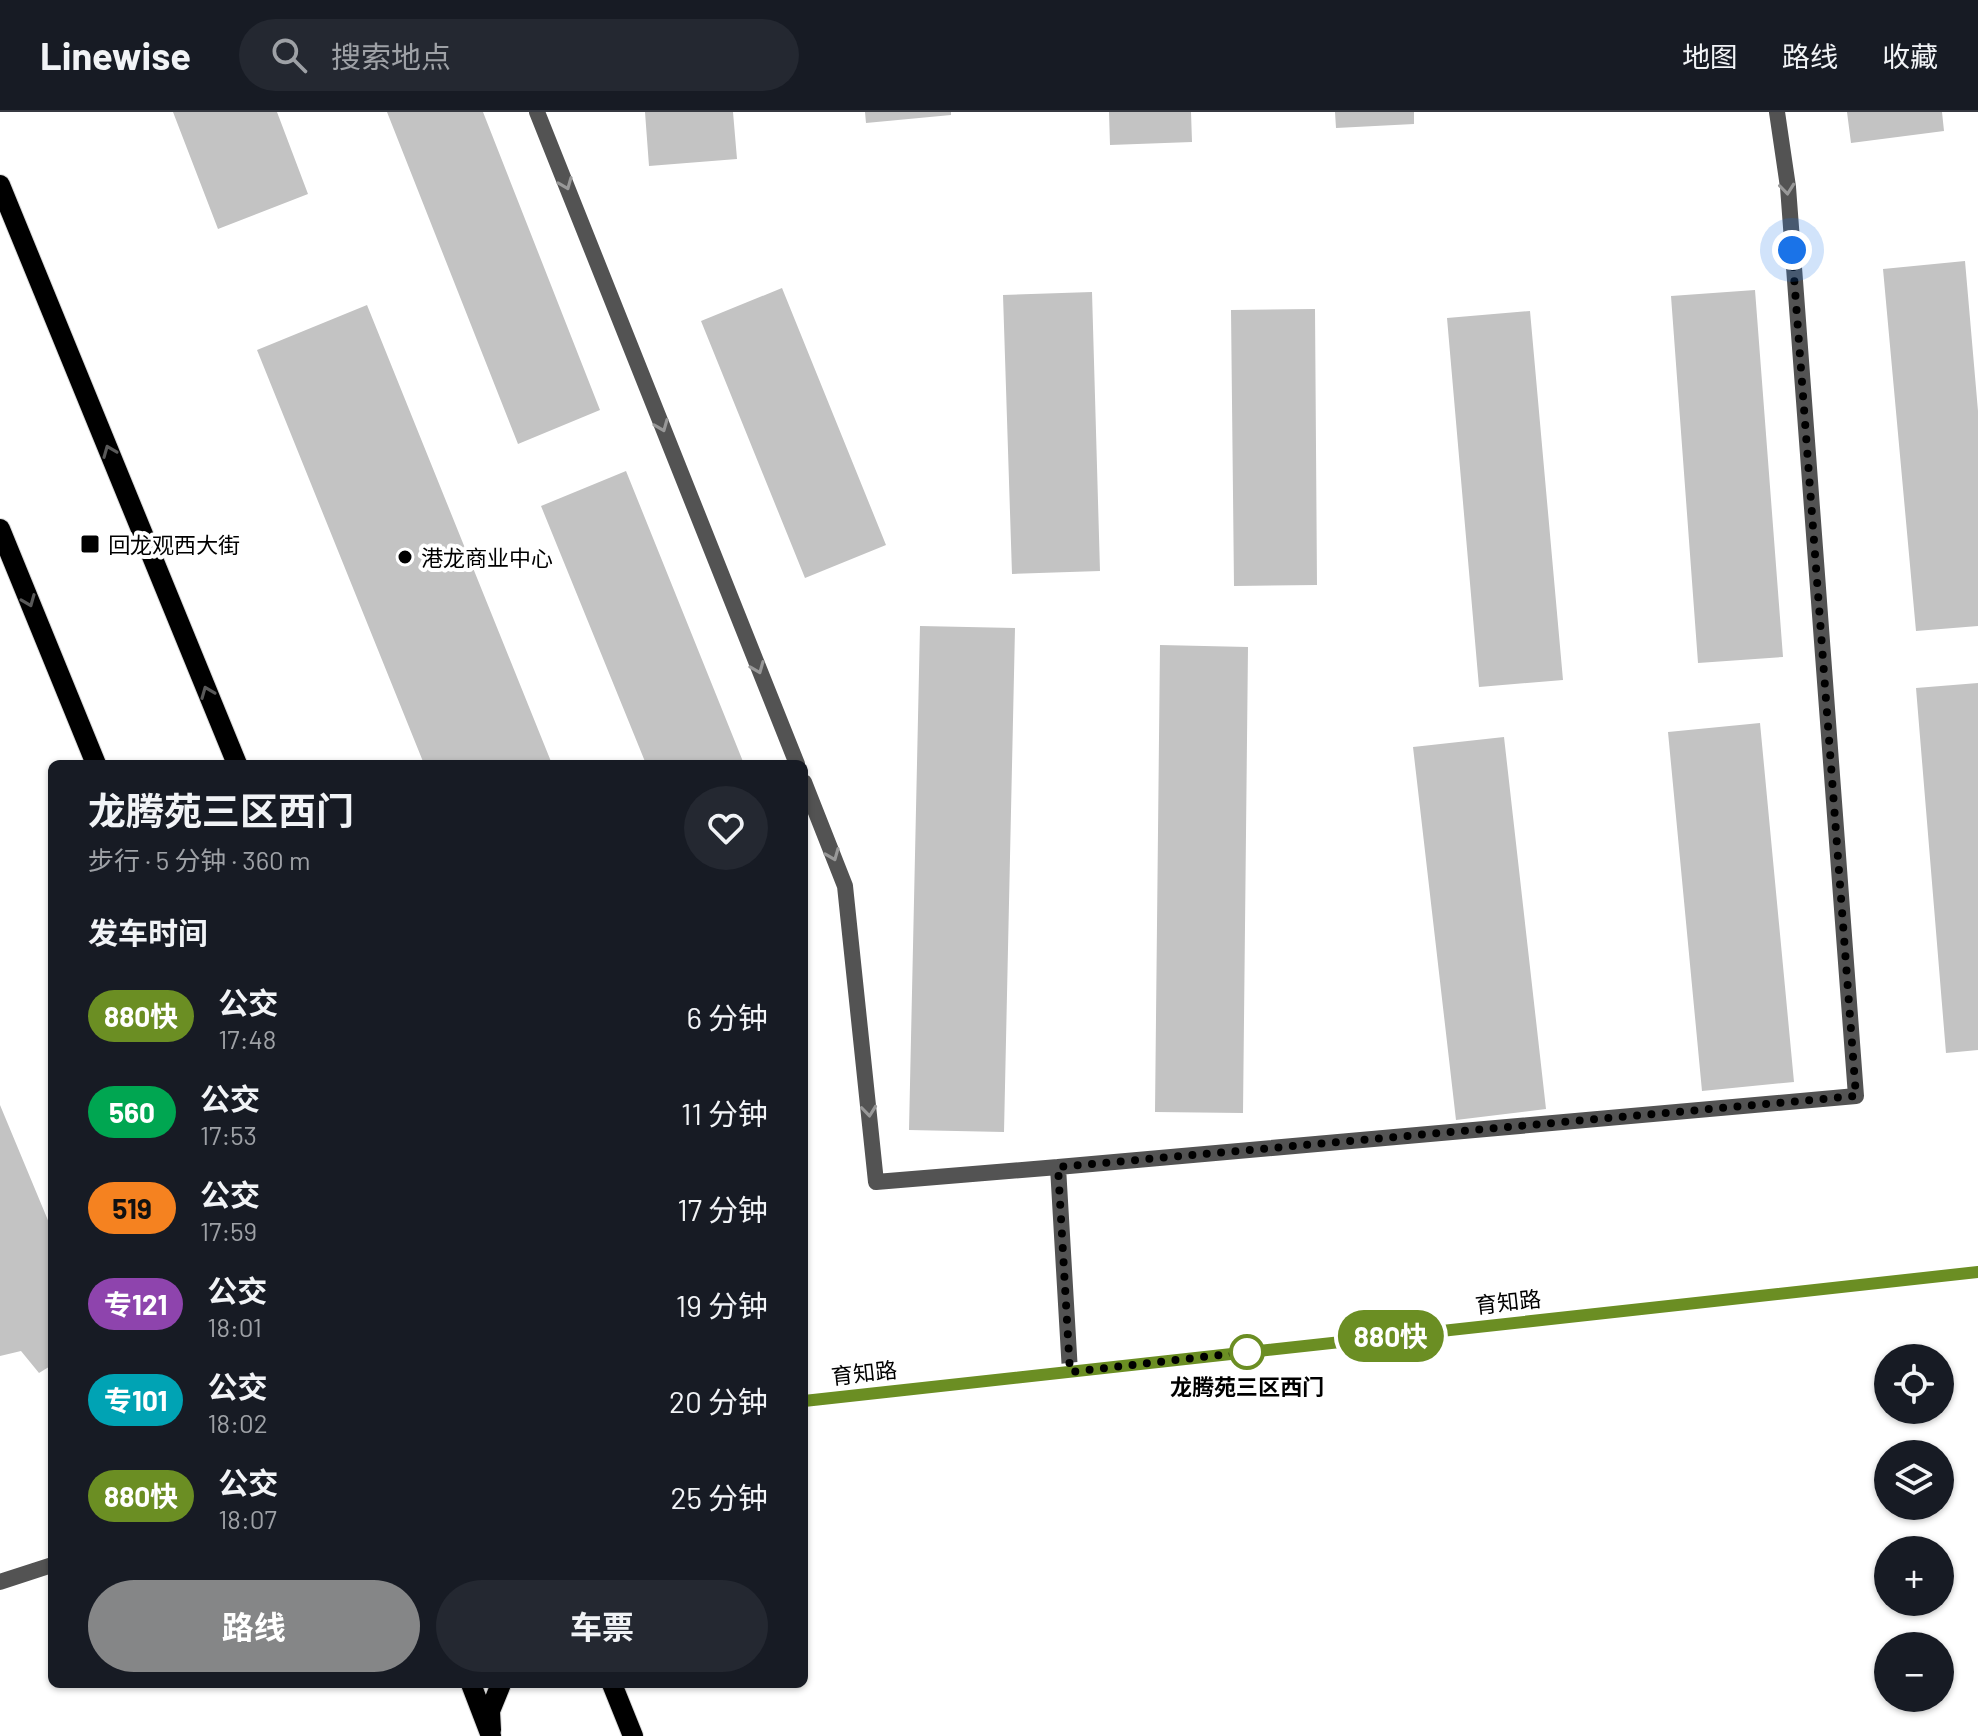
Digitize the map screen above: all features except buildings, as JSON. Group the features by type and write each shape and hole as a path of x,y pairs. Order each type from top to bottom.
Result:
{"main road":[{"path":"0,185 235,760"},
{"path":"0,529 94,760"},
{"path":"473,1688 492,1736"},
{"path":"492,1736 490,1711 499,1688"},
{"path":"612,1689 633,1736"}],"street":[{"path":"537,112 795,760"},
{"path":"808,792 845,886 876,1182 1856,1096 1788,187 1777,112"},
{"path":"1058,1167 1070,1372"},
{"name":"育知路","path":"808,1401 1978,1272"},
{"path":"0,1582 48,1566"}],"bus line":[{"name":"880快","path":"808,1401 1978,1272"}],"place":[{"name":"回龙观西大街","path":"90,544"},
{"name":"港龙商业中心","path":"405,557"},
{"name":"龙腾苑三区西门","path":"1247,1352"}],"route":[{"path":"1247,1352 1070,1372 1058,1167 1856,1096 1792,250"}]}
